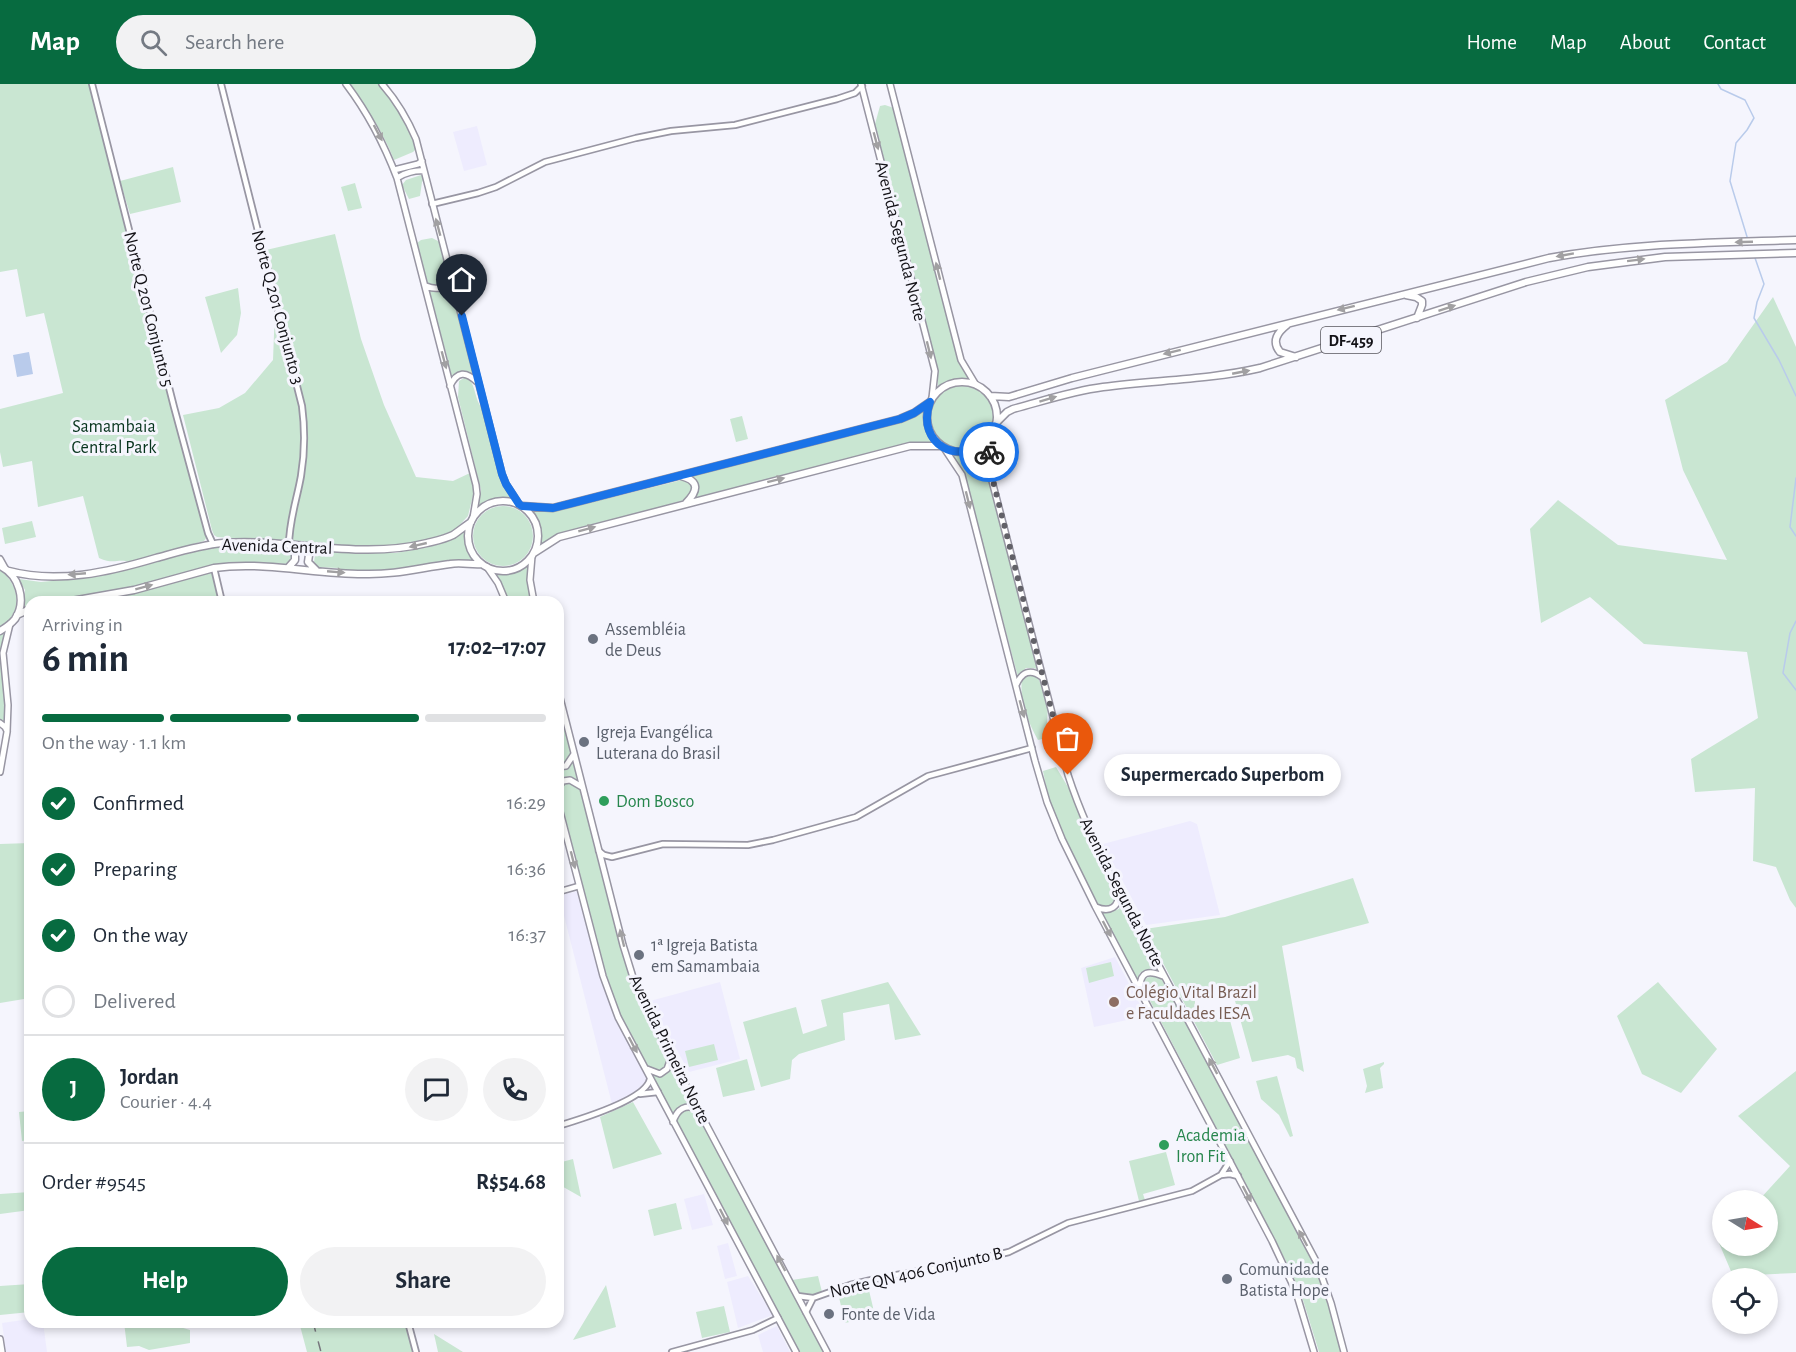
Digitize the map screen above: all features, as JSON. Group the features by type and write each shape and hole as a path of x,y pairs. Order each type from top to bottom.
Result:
{"main road":[{"path":"346,84 376,129 397,178 476,485 477,494 469,529 469,545 472,552 498,583 503,596"},
{"path":"382,84 407,119 416,139 504,479 520,505 536,522 538,540 533,554 530,580 533,596"},
{"name":"Avenida Segunda Norte","path":"890,84 961,360 976,385"},
{"name":"Avenida Segunda Norte","path":"862,85 934,371 931,400"},
{"path":"394,171 422,161"},
{"path":"397,178 424,171"},
{"name":"DF-459","path":"990,396 1009,397 1072,378 1290,322 1567,255 1635,247 1796,240"},
{"name":"DF-459","path":"996,423 1013,409 1061,395 1101,387 1240,373 1297,357 1534,280 1588,267 1637,260 1796,252"},
{"path":"426,286 440,288 447,285 452,278"},
{"path":"1402,294 1422,301 1417,318"},
{"path":"1290,322 1277,335 1276,344 1280,352 1297,357"},
{"path":"450,386 455,377 462,375 470,376 478,383"},
{"path":"472,520 479,511 495,502 504,501 553,508 900,419 914,413 931,400 939,390 957,382 976,385 990,396 995,405 996,423 990,437 974,450 954,452 943,447 935,440 928,426 927,414 931,400"},
{"name":"Avenida Segunda Norte","path":"990,437 989,458 992,477 1073,789 1089,833 1317,1263 1344,1352"},
{"path":"484,566 496,571 517,569 525,564 533,554 559,537 910,446 943,447"},
{"name":"Avenida Segunda Norte","path":"943,447 962,475 1032,748 1055,824 1095,906 1290,1277 1314,1352"},
{"path":"681,476 691,480 695,487 694,495 686,503"},
{"name":"Avenida Central","path":"4,568 38,577 103,572 210,545 244,542 366,551 411,547 453,535 472,520"},
{"path":"285,544 296,554 295,560 288,568"},
{"path":"318,571 312,567 308,559 312,550 320,547"},
{"path":"0,559 4,568 16,580 21,603 17,615 0,631"},
{"name":"Avenida Central","path":"100,596 134,590 214,568 231,566 385,574 449,564 484,566"},
{"path":"17,615 24,612"},
{"path":"0,772 7,732 8,705 3,653 10,624"},
{"path":"1016,685 1022,674 1026,672 1037,673 1044,678"},
{"name":"Avenida Primeira Norte","path":"564,714 623,945 636,987 827,1352"},
{"path":"0,723 7,732"},
{"path":"564,766 574,753"},
{"path":"564,782 570,780 583,789"},
{"name":"Avenida Primeira Norte","path":"564,827 603,976 613,1004 796,1352"},
{"path":"1095,906 1105,910 1113,908 1118,902 1117,887"},
{"path":"1140,991 1141,979 1147,973 1165,977"},
{"path":"645,1068 660,1074 667,1069 671,1056"},
{"path":"674,1122 677,1112 683,1107 693,1107 699,1111"},
{"path":"0,1339 2,1352"}],"street":[{"name":"Norte Q 201 Conjunto 5","path":"92,84 210,545"},
{"name":"Norte Q 201 Conjunto 3","path":"221,84 302,406 303,463 285,544"},
{"path":"855,93 862,85"},
{"path":"432,204 496,187 540,164 573,154 671,131 735,125 855,93 864,94"},
{"path":"214,568 221,596"},
{"path":"599,851 612,857 663,844 748,845 773,840 856,817 928,776 1032,748"},
{"path":"604,866 612,857"},
{"path":"564,890 579,886"},
{"path":"640,1094 649,1084 650,1078"},
{"path":"564,1123 584,1118 640,1094 658,1092"},
{"name":"Norte QN 406 Conjunto B","path":"798,1296 813,1298 875,1279 950,1266 1009,1252 1068,1223 1192,1191 1221,1175 1230,1161"},
{"path":"1221,1175 1238,1176"},
{"name":"Norte QN 406 Conjunto B","path":"806,1312 813,1298"},
{"path":"672,1352 753,1330 778,1318"},
{"path":"410,1328 416,1352"}],"shaded area":[{"path":"477,126 487,165 464,171 453,132"},
{"path":"1190,821 1197,824 1220,915 1146,925 1103,844"},
{"path":"581,890 598,954 620,1019 657,1089 613,1108 564,916 564,895"},
{"name":"Colégio Vital Brazil e Faculdades IESA","path":"1115,957 1146,1016 1094,1027 1081,968"},
{"path":"720,982 740,1059 689,1072 650,1001"},
{"path":"704,1194 713,1225 692,1230 684,1199"},
{"path":"728,1243 737,1276 725,1279 717,1246"},
{"path":"748,1276 773,1315 738,1328 727,1282"},
{"path":"24,1320 24,1328 44,1328 47,1352 6,1352 2,1323"},
{"path":"777,1326 790,1352 763,1352 758,1335"}],"green space":[{"name":"Samambaia Central Park","path":"0,84 93,84 206,531 207,537 204,541 130,562 104,560 99,558 83,496 38,507 32,461 3,467 0,452 0,409 63,393 44,313 26,317 17,269 0,272"},
{"path":"347,84 378,84 401,114 416,149 394,160 374,120"},
{"path":"880,106 894,108 961,364 971,380 953,379 938,387 937,367 875,124"},
{"path":"173,167 181,202 130,214 120,181"},
{"path":"421,175 424,178 420,196 409,199 402,185 406,180"},
{"path":"355,183 362,208 348,211 341,187"},
{"name":"Samambaia Central Park","path":"335,234 361,339 384,405 416,477 453,481 470,473 474,491 468,516 454,531 397,547 217,537 212,530 183,415 219,408 245,393 273,360 275,308 266,250"},
{"path":"432,238 440,242 474,374 461,371 452,377 417,243"},
{"path":"238,288 241,313 237,335 221,353 205,297"},
{"path":"1773,297 1796,347 1796,908 1790,900 1776,867 1753,861 1755,788 1695,792 1691,759 1758,718 1747,652 1644,644 1590,597 1541,623 1530,529 1558,500 1618,545 1727,560 1683,470 1665,400 1727,362"},
{"path":"468,378 471,382 483,409 502,485 512,498 490,500 478,507 481,490 458,397 459,381"},
{"path":"962,386 974,388 984,395 991,405 993,417 991,429 984,439 974,446 962,448 950,446 940,439 933,429 931,417 933,405 940,395 950,388"},
{"path":"925,407 926,427 934,444 925,442 909,444 693,499 696,494 688,477 861,433 912,417"},
{"path":"742,416 748,439 736,442 730,419"},
{"path":"989,445 987,457 1040,671 1026,668 1018,677 966,482 960,466 951,454 976,453"},
{"path":"682,480 689,482 692,487 692,493 685,500 556,536 541,546 540,527 532,509 553,512"},
{"path":"497,506 509,506 520,511 528,519 533,536 531,548 520,561 509,566 497,566 486,561 478,553 473,542 473,530 478,519 486,511"},
{"path":"32,521 36,537 5,544 2,528"},
{"path":"464,529 466,547 474,561 456,560 411,570 361,571 316,567 314,562 315,555 322,552 396,553 433,546 456,537"},
{"path":"253,545 291,550 294,558 289,564 248,563 95,596 24,596 25,590 19,579 41,582 101,576 214,547"},
{"path":"529,564 532,596 506,596 493,573 512,573"},
{"path":"0,570 12,583 16,607 8,621 0,627"},
{"path":"213,571 220,596 118,596"},
{"path":"5,632 1,652 7,705 6,724 0,721 0,634"},
{"path":"1027,674 1037,674 1048,706 1046,738 1038,740 1023,703 1022,679"},
{"path":"564,724 630,975 829,1352 799,1352 621,1019 598,950 564,820"},
{"path":"1056,767 1071,792 1115,892 1114,902 1107,908 1098,904 1060,830 1049,801 1043,771"},
{"path":"24,843 24,999 0,1003 0,844"},
{"path":"1353,878 1369,923 1282,946 1304,1072 1297,1068 1295,1058 1288,1055 1252,1062 1232,990 1225,987 1195,994 1195,1013 1203,1016 1227,1009 1240,1058 1217,1065 1145,929 1225,917"},
{"path":"1120,901 1158,970 1151,968 1140,973 1137,980 1099,910 1107,912 1119,909"},
{"path":"1111,962 1114,976 1089,983 1086,968"},
{"path":"1154,975 1161,978 1316,1264 1330,1303 1341,1352 1319,1352 1303,1300 1290,1269 1145,991 1144,979"},
{"path":"888,982 921,1035 895,1040 889,1004 843,1013 845,1040 799,1054 792,1060 790,1079 761,1087 743,1022 796,1007 803,1034 827,1026 821,1000"},
{"path":"1658,982 1717,1049 1681,1093 1642,1074 1617,1016"},
{"path":"714,1044 718,1060 689,1067 685,1051"},
{"path":"747,1059 755,1090 723,1097 716,1068"},
{"path":"1384,1062 1380,1068 1383,1088 1365,1093 1367,1086 1363,1069"},
{"path":"1796,1071 1796,1273 1778,1274 1778,1268 1730,1268 1725,1256 1778,1256 1778,1190 1768,1190 1790,1166 1738,1116"},
{"path":"1277,1076 1293,1136 1290,1137 1279,1115 1261,1099 1256,1081"},
{"path":"633,1102 662,1154 613,1169 600,1117"},
{"path":"19,1112 24,1112 24,1141 22,1141"},
{"path":"1166,1152 1175,1185 1143,1194 1145,1200 1139,1201 1129,1161"},
{"path":"573,1159 581,1197 564,1187 564,1161"},
{"path":"24,1192 24,1211 0,1214 0,1194"},
{"path":"676,1203 682,1229 654,1236 648,1210"},
{"path":"818,1276 822,1292 811,1296 801,1293 792,1280"},
{"path":"24,1284 24,1313 0,1315 0,1286"},
{"path":"606,1285 616,1327 573,1340"},
{"path":"868,1286 875,1316 845,1323 838,1293"},
{"path":"724,1306 730,1332 702,1338 696,1312"},
{"path":"125,1328 190,1330 190,1343 149,1350 139,1346 127,1347"},
{"path":"301,1328 408,1328 414,1352 307,1352"},
{"path":"434,1334 463,1352 438,1352"}],"water":[{"path":"29,352 33,374 17,377 13,355"}],"waterway":[{"path":"1718,84 1721,89 1745,100 1754,118 1736,143 1730,181 1748,240"},
{"path":"1754,255 1764,284 1754,318 1779,360 1796,396"},
{"path":"1796,478 1790,527 1796,536"},
{"path":"1796,621 1790,633 1783,673 1796,690"}],"railway":[{"path":"315,1328 321,1352"}],"way so far":[{"path":"989,452 992,477 1068,775"}],"place":[{"name":"Assembléia de Deus","path":"593,639"},
{"name":"Igreja Evangélica Luterana do Brasil","path":"584,742"},
{"name":"Supermercado Superbom","path":"1068,775"},
{"name":"Dom Bosco","path":"604,801"},
{"name":"1ª Igreja Batista em Samambaia","path":"639,955"},
{"name":"Colégio Vital Brazil e Faculdades IESA","path":"1114,1002"},
{"name":"Academia Iron Fit","path":"1164,1145"},
{"name":"Comunidade Batista Hope","path":"1227,1279"},
{"name":"Fonte de Vida","path":"829,1314"}],"route":[{"path":"462,316 504,479 522,506 553,508 639,487 900,419 909,416 930,402 927,414 928,426 935,440 942,446 954,452 964,452 983,445 990,437 989,452"}]}
